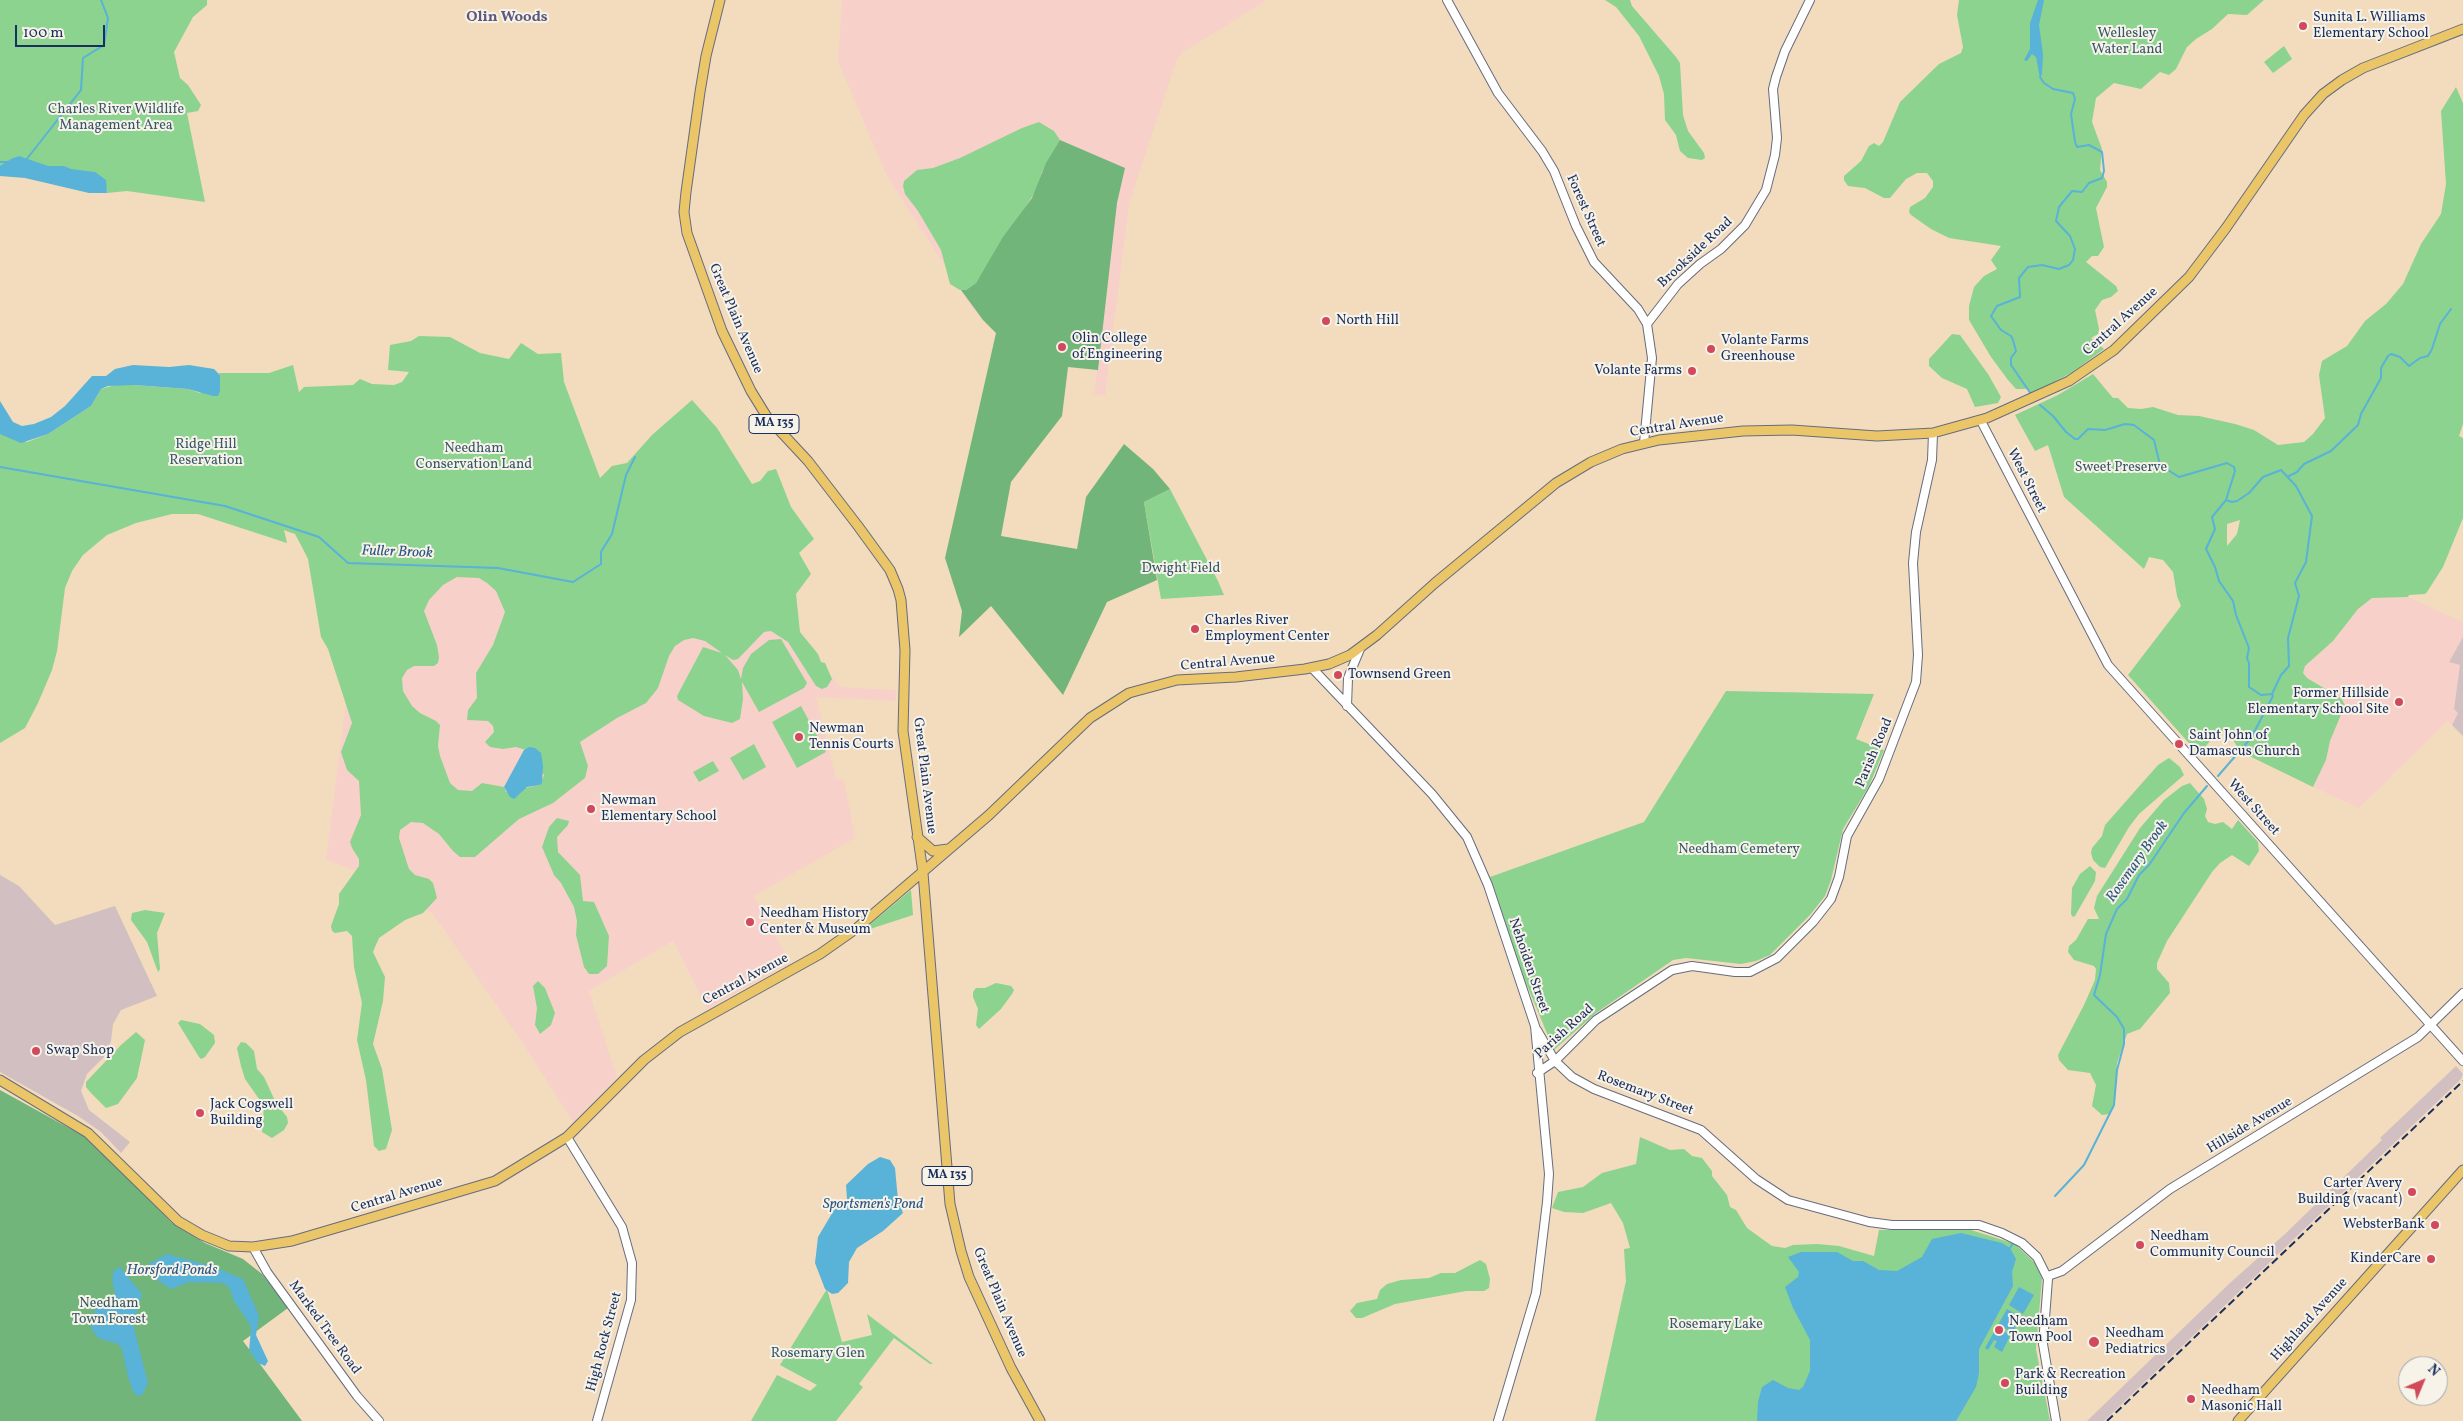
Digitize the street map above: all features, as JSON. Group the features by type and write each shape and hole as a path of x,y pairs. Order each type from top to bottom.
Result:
{"main road":[{"name":"Great Plain Avenue","path":"720,0 706,56 700,92 684,212 687,233 722,331 751,390 767,417 808,460 890,570 902,600 905,641 902,731 923,873 950,1204 961,1251 970,1277 1020,1386 1040,1421"},
{"name":"Central Avenue","path":"0,1080 88,1133 120,1162 166,1211 187,1226 224,1244 253,1247 292,1241 495,1181 567,1137 632,1071 672,1038 831,948 868,920 951,849 1090,718 1129,693 1177,680 1237,677 1312,668 1337,661 1360,649 1432,586 1556,483 1597,459 1644,443 1694,435 1755,430 1792,430 1877,436 1933,432 1981,421 2069,381 2102,360 2135,331 2201,262 2304,115 2329,89 2363,68 2463,29"},
{"path":"918,837 931,850 938,852 951,849"},
{"name":"Highland Avenue","path":"2238,1421 2463,1170"}],"street":[{"name":"Forest Street","path":"1447,0 1498,93 1542,151 1554,171 1576,226 1594,262 1638,309 1647,324 1652,358 1644,443"},
{"name":"Brookside Road","path":"1647,324 1678,284 1700,264 1721,249 1745,224 1766,190 1776,155 1777,138 1773,89 1785,51 1810,0"},
{"name":"West Street","path":"1981,421 2108,665 2463,1061"},
{"name":"Parish Road","path":"1537,1073 1555,1061 1596,1020 1672,970 1692,966 1735,972 1750,972 1777,958 1813,922 1831,899 1839,877 1847,836 1879,779 1916,682 1918,655 1913,563 1916,532 1932,460 1933,432"},
{"path":"1347,706 1349,673 1360,649"},
{"name":"Nehoiden Street","path":"1312,668 1432,794 1467,837 1485,877 1535,1026 1537,1073 1548,1174 1539,1272 1531,1311 1498,1421"},
{"name":"Hillside Avenue","path":"2048,1276 2063,1270 2170,1189 2387,1056 2431,1026 2463,993"},
{"name":"Rosemary Street","path":"1535,1026 1555,1061 1572,1077 1594,1089 1701,1130 1756,1179 1788,1200 1870,1222 1892,1225 1951,1223 1979,1225 2002,1233 2022,1243 2037,1257 2048,1276"},
{"name":"High Rock Street","path":"567,1137 622,1227 632,1263 631,1300 596,1421"},
{"name":"Marked Tree Road","path":"253,1247 267,1272 357,1396 379,1421"},
{"path":"2048,1276 2049,1286 2042,1344 2056,1421"}],"shaded area":[{"name":"Olin College of Engineering","path":"842,0 1267,0 1182,53 1177,59 1129,204 1105,396 1094,394 1097,370 1069,367 1062,416 1011,482 1001,536 1077,549 1086,497 1124,444 1153,469 1170,489 1144,502 1157,580 1107,602 1063,695 974,585 1026,359 983,320 970,305 887,176 838,61"},
{"name":"Newman Elementary School","path":"639,535 819,663 841,687 896,690 896,701 816,697 836,779 844,780 855,838 754,896 790,963 707,1009 673,941 589,991 617,1077 573,1122 522,1042 433,914 352,869 326,860 363,570"},
{"name":"Former Hillside Elementary School Site","path":"2408,597 2463,622 2463,637 2449,662 2460,665 2454,709 2458,712 2452,725 2447,721 2359,808 2313,787 2326,760 2336,725 2322,686 2307,678 2303,673 2305,666 2333,641 2358,609 2372,598"},
{"path":"2463,637 2463,736 2452,725 2458,713 2454,709 2460,665 2449,662"},
{"path":"0,875 19,886 55,925 115,906 157,996 121,1010 113,1024 111,1041 104,1057 87,1074 81,1091 89,1110 130,1142 121,1153 101,1132 78,1116 0,1072"},
{"path":"2456,1066 2463,1074 2461,1079 2104,1421 2087,1421 2231,1282 2285,1234 2382,1140 2380,1138"}],"green space":[{"name":"Charles River Wildlife Management Area","path":"0,0 207,0 207,5 193,17 174,52 180,78 188,85 201,105 198,111 187,113 205,202 127,191 107,193 107,189 0,173"},
{"path":"1605,0 1630,0 1632,6 1680,63 1683,115 1688,131 1704,153 1705,158 1702,160 1688,158 1680,151 1676,135 1665,120 1664,94 1659,76 1639,36 1616,7"},
{"name":"Wellesley Water Land","path":"1959,0 2264,0 2247,15 2228,14 2212,29 2196,39 2187,47 2176,69 2169,75 2160,72 2141,89 2114,83 2096,98 2092,122 2102,149 2100,170 2107,182 2107,187 2096,208 2104,247 2098,256 2092,256 2086,262 2116,286 2118,291 2111,297 2102,300 2095,310 2099,329 2098,334 2091,338 2104,349 2071,373 2031,394 2027,389 2016,389 2008,380 1991,357 1969,320 1969,306 1974,287 1984,276 1997,269 1991,260 2001,246 1949,238 1931,229 1911,215 1909,212 1910,207 1925,198 1933,187 1933,181 1927,173 1917,173 1906,179 1890,198 1884,198 1865,188 1848,186 1844,180 1844,176 1861,161 1869,146 1874,143 1879,146 1883,142 1900,102 1939,64 1961,53 1963,47 1957,15"},
{"path":"2284,46 2292,59 2273,73 2264,62"},
{"name":"Sweet Preserve","path":"2456,87 2463,103 2463,424 2459,436 2463,438 2463,518 2443,567 2425,594 2409,595 2408,597 2372,598 2358,609 2333,641 2305,666 2303,673 2307,678 2341,698 2345,705 2330,741 2326,760 2313,787 2241,752 2227,731 2217,732 2206,746 2196,751 2128,675 2181,606 2177,596 2173,572 2163,560 2149,557 2144,569 2064,497 2048,445 2035,451 2015,415 2058,395 2093,374 2113,398 2118,398 2128,408 2141,409 2153,407 2178,415 2199,416 2235,424 2254,430 2278,445 2304,442 2313,434 2325,418 2319,375 2322,361 2347,346 2365,321 2386,304 2403,284 2421,244 2441,214 2446,184 2441,111","holes":["2240,520 2237,534 2227,546 2227,524"]},
{"path":"1039,122 1054,131 1060,140 1042,172 1037,189 976,283 966,290 960,290 950,284 941,250 918,211 905,194 904,181 917,170 933,168 960,158 1022,128"},
{"path":"1060,140 1125,168 1117,203 1098,370 1068,367 1062,416 1011,482 1001,536 1077,549 1086,497 1124,444 1153,469 1170,489 1144,502 1157,580 1107,602 1063,695 991,606 959,637 962,611 945,558 996,333 983,320 961,290 966,290 976,283 1003,237 1032,198 1046,163"},
{"path":"1952,334 1960,335 1988,374 2001,397 1998,403 1975,407 1967,389 1942,378 1929,366 1929,359"},
{"path":"419,336 450,337 480,353 509,359 521,343 538,354 561,353 564,382 600,478 612,466 627,463 652,435 692,400 717,428 752,484 760,481 768,471 776,469 791,507 814,539 799,553 811,574 796,594 800,632 818,654 821,662 825,663 832,679 827,687 822,689 816,686 788,642 771,631 764,632 738,659 733,660 725,655 738,670 741,679 743,668 751,654 769,640 781,639 807,683 804,688 759,712 742,682 743,699 740,719 732,723 704,716 678,700 677,696 703,647 722,653 705,641 693,638 684,640 675,646 669,656 658,688 646,703 617,718 580,742 588,766 585,778 553,803 519,819 475,857 460,857 439,834 423,823 411,822 400,830 399,838 409,869 415,875 429,879 433,883 437,898 423,913 405,920 379,938 373,952 385,977 383,1001 373,1044 382,1069 392,1130 386,1149 379,1151 374,1146 366,1080 357,1040 362,1003 354,967 352,936 347,931 335,933 332,931 331,926 339,904 339,894 359,866 359,859 350,842 361,815 359,781 347,770 341,752 352,723 328,649 321,637 308,559 303,549 295,534 284,530 287,543 198,514 172,514 136,523 107,535 83,555 72,571 65,588 57,651 52,670 38,703 25,728 0,743 0,432 27,442 48,434 91,406 101,389 119,384 188,389 200,393 220,375 219,373 269,373 293,365 299,392 304,387 353,385 360,379 372,384 394,385 402,382 409,372 388,370 390,345 411,341","holes":["457,577 479,578 496,591 505,612 493,645 476,673 477,698 468,710 467,720 488,721 493,726 494,732 485,742 490,747 503,749 516,747 526,750 544,775 540,785 506,792 504,787 482,783 472,791 458,790 450,783 440,756 438,746 440,725 412,706 403,691 402,678 407,670 414,666 434,666 438,663 437,645 424,611 429,600 443,585"]},
{"name":"Dwight Field","path":"1170,489 1224,595 1161,599 1144,502"},
{"name":"Needham Cemetery","path":"1726,691 1874,694 1856,739 1884,750 1869,786 1843,829 1831,880 1825,896 1810,915 1770,955 1756,961 1741,964 1686,958 1673,960 1596,1013 1554,1050 1521,971 1490,877 1644,822"},
{"name":"Newman Tennis Courts","path":"801,706 826,752 797,768 772,722"},
{"path":"754,744 766,767 743,780 730,758"},
{"path":"2169,758 2180,767 2184,775 2139,814 2129,827 2105,868 2100,867 2093,860 2091,853 2092,848 2102,836 2105,825 2158,765"},
{"path":"713,761 719,771 699,782 693,772"},
{"path":"2190,783 2204,799 2207,809 2205,816 2208,822 2215,824 2223,822 2232,829 2238,820 2258,842 2259,851 2249,866 2232,855 2220,863 2212,872 2167,941 2157,963 2157,969 2169,983 2170,993 2140,1029 2127,1034 2117,1063 2114,1106 2109,1114 2102,1115 2092,1106 2096,1085 2090,1073 2068,1070 2059,1060 2058,1055 2095,980 2096,969 2094,966 2074,960 2068,952 2069,946 2076,940 2088,919 2099,919 2094,908 2097,896 2140,828 2164,800 2182,786"},
{"path":"557,818 569,821 568,825 557,837 558,852 580,875 583,901 594,902 609,936 607,966 598,974 589,974 584,967 576,935 577,921 574,907 561,883 554,875 542,847 549,827"},
{"path":"2090,866 2096,872 2095,881 2073,917 2071,914 2072,888 2080,874"},
{"path":"911,890 913,915 861,932"},
{"path":"145,910 165,913 157,933 160,969 158,972 147,942 131,920 132,913"},
{"path":"538,981 545,988 555,1013 551,1025 540,1034 535,1025 537,1008 533,986"},
{"path":"996,983 1011,986 1014,990 1001,1009 979,1029 976,1025 978,1009 973,992 976,988 985,988"},
{"path":"181,1020 200,1024 214,1035 215,1043 205,1057 201,1059 199,1057 178,1023"},
{"path":"136,1032 145,1040 137,1078 118,1104 106,1108 86,1087 86,1082"},
{"path":"241,1042 246,1043 254,1051 257,1069 264,1077 276,1103 287,1117 288,1123 284,1130 272,1138 262,1132 264,1106 245,1079 237,1048"},
{"name":"Needham Town Forest","path":"0,1090 89,1139 172,1223 205,1243 243,1259 262,1274 288,1308 243,1341 302,1421 0,1421"},
{"name":"Rosemary Lake","path":"1640,1137 1670,1150 1684,1149 1692,1156 1702,1158 1712,1171 1712,1176 1727,1195 1730,1207 1736,1210 1747,1228 1772,1246 1785,1248 1793,1245 1817,1244 1839,1246 1874,1256 1879,1230 1971,1230 2015,1244 2035,1263 2042,1278 2036,1349 2050,1421 1595,1421 1626,1281 1624,1249 1630,1248 1623,1223 1611,1203 1583,1213 1564,1212 1552,1208 1558,1192 1583,1187 1602,1173 1636,1164"},
{"path":"1480,1260 1486,1264 1490,1279 1489,1288 1484,1291 1466,1291 1395,1304 1362,1318 1356,1318 1350,1311 1357,1303 1377,1299 1380,1290 1387,1284 1401,1280 1429,1278 1441,1273 1455,1273"},
{"name":"Rosemary Glen","path":"827,1289 842,1342 872,1335 867,1314 933,1364 930,1364 894,1338 859,1384 863,1387 836,1421 751,1421 777,1375 810,1391 817,1385 780,1365"}],"water":[{"path":"2038,0 2044,0 2039,25 2043,54 2040,78 2036,57 2032,54 2027,61 2024,60 2030,49 2030,23"},
{"path":"19,156 48,166 64,166 71,169 95,172 106,180 107,193 89,193 25,178 0,176 0,166"},
{"path":"133,365 169,367 189,365 214,369 220,375 220,391 218,396 213,396 188,389 134,385 108,386 101,389 91,406 48,434 21,443 0,434 0,401 13,422 22,426 34,424 51,417 65,406 92,376 106,376 115,369"},
{"path":"529,747 535,748 541,753 543,766 542,783 527,787 514,799 510,797 504,787 524,750"},
{"name":"Sportsmen's Pond","path":"880,1157 890,1160 895,1168 898,1200 903,1213 883,1231 857,1248 849,1262 848,1283 838,1293 832,1294 825,1289 815,1263 818,1237 834,1210 847,1199 846,1185 868,1164"},
{"name":"Rosemary Lake","path":"1961,1233 2002,1243 2010,1248 2016,1259 2012,1272 2013,1286 1979,1349 1979,1373 1976,1387 1956,1421 1757,1421 1758,1402 1762,1387 1773,1380 1788,1388 1799,1390 1803,1387 1810,1371 1810,1340 1793,1308 1785,1287 1798,1277 1799,1272 1788,1257 1801,1252 1837,1252 1853,1261 1863,1261 1879,1270 1897,1271 1922,1257 1932,1239"},
{"name":"Horsford Ponds","path":"167,1254 214,1267 243,1279 259,1316 256,1335 268,1361 265,1366 258,1363 249,1350 251,1330 249,1323 234,1301 230,1289 224,1283 189,1282 171,1289 151,1276 148,1271 150,1263"},
{"name":"Horsford Ponds","path":"120,1267 142,1294 133,1324 148,1383 142,1395 139,1396 134,1393 128,1377 122,1349 118,1344 98,1338 91,1328 96,1305 100,1303 109,1308 115,1305 112,1280 114,1270"},
{"path":"2019,1287 2034,1295 2023,1314 2009,1305"},
{"name":"Needham Town Pool","path":"2007,1309 2021,1317 2013,1332 2004,1328 2003,1330 2010,1336 2002,1352 1994,1347 1997,1341 1994,1340 1988,1350 1985,1348"}],"waterway":[{"name":"Fuller Brook","path":"26,160 81,90 83,58 104,45 108,18 101,0"},
{"name":"Rosemary Brook","path":"2031,394 2011,365 2011,358 2016,351 2011,336 2001,330 1991,316 1997,306 2020,297 2019,278 2028,267 2042,265 2059,269 2069,265 2073,260 2075,249 2070,236 2056,221 2059,207 2072,191 2082,192 2089,183 2102,178 2104,171 2102,152 2089,145 2077,147 2075,142 2071,114 2075,99 2073,93 2053,89 2044,83 2040,77"},
{"name":"Fuller Brook","path":"0,162 10,162"},
{"path":"2289,476 2297,472 2304,464 2331,451 2358,425 2361,414 2381,378 2381,368 2388,356 2391,354 2400,357 2409,366 2420,358 2428,356 2440,324 2451,309"},
{"name":"Rosemary Brook","path":"2040,405 2075,439 2078,439 2088,429 2105,430 2125,424 2134,425 2154,440 2160,465 2179,477 2227,463 2234,467 2235,471 2226,500 2212,517 2215,529 2206,549 2215,567 2219,581 2233,601 2236,615 2249,648 2247,658 2249,663 2249,687 2261,695 2272,694 2273,696 2251,738 2218,776"},
{"name":"Fuller Brook","path":"0,467 225,506 319,537 348,563 498,568 573,582 601,564 601,552 612,534 626,475 635,457"},
{"path":"2226,500 2237,501 2249,493 2263,477 2281,470 2296,486 2312,516 2306,562 2295,583 2299,596 2288,638 2289,666 2281,675 2272,694"},
{"name":"Rosemary Brook","path":"2055,1196 2084,1165 2114,1105 2117,1070 2124,1044 2124,1029 2117,1017 2094,995 2100,975 2106,934 2117,909 2127,899 2139,875 2149,865 2184,813 2207,786"},
{"name":"Rosemary Brook","path":"2010,1248 2013,1243"}],"railway":[{"path":"2107,1421 2463,1081"}],"place":[{"name":"Sunita L. Williams Elementary School","path":"2303,26"},
{"name":"North Hill","path":"1326,321"},
{"name":"Olin College of Engineering","path":"1062,347"},
{"name":"Volante Farms Greenhouse","path":"1711,349"},
{"name":"Volante Farms","path":"1692,371"},
{"name":"Charles River Employment Center","path":"1195,629"},
{"name":"Townsend Green","path":"1338,675"},
{"name":"Former Hillside Elementary School Site","path":"2399,702"},
{"name":"Newman Tennis Courts","path":"799,737"},
{"name":"Saint John of Damascus Church","path":"2179,744"},
{"name":"Newman Elementary School","path":"591,809"},
{"name":"Needham History Center & Museum","path":"750,922"},
{"name":"Swap Shop","path":"36,1051"},
{"name":"Jack Cogswell Building","path":"200,1113"},
{"name":"Carter Avery Building (vacant)","path":"2412,1192"},
{"name":"WebsterBank","path":"2435,1225"},
{"name":"Needham Community Council","path":"2140,1245"},
{"name":"KinderCare","path":"2431,1259"},
{"name":"Needham Town Pool","path":"1999,1330"},
{"name":"Needham Pediatrics","path":"2094,1342"},
{"name":"Park & Recreation Building","path":"2005,1383"},
{"name":"Needham Masonic Hall","path":"2191,1399"}],"district":[{"name":"Olin Woods","path":"507,18"}],"park label":[{"name":"Ridge Hill Reservation","path":"206,454"},
{"name":"Needham Conservation Land","path":"474,458"}]}
